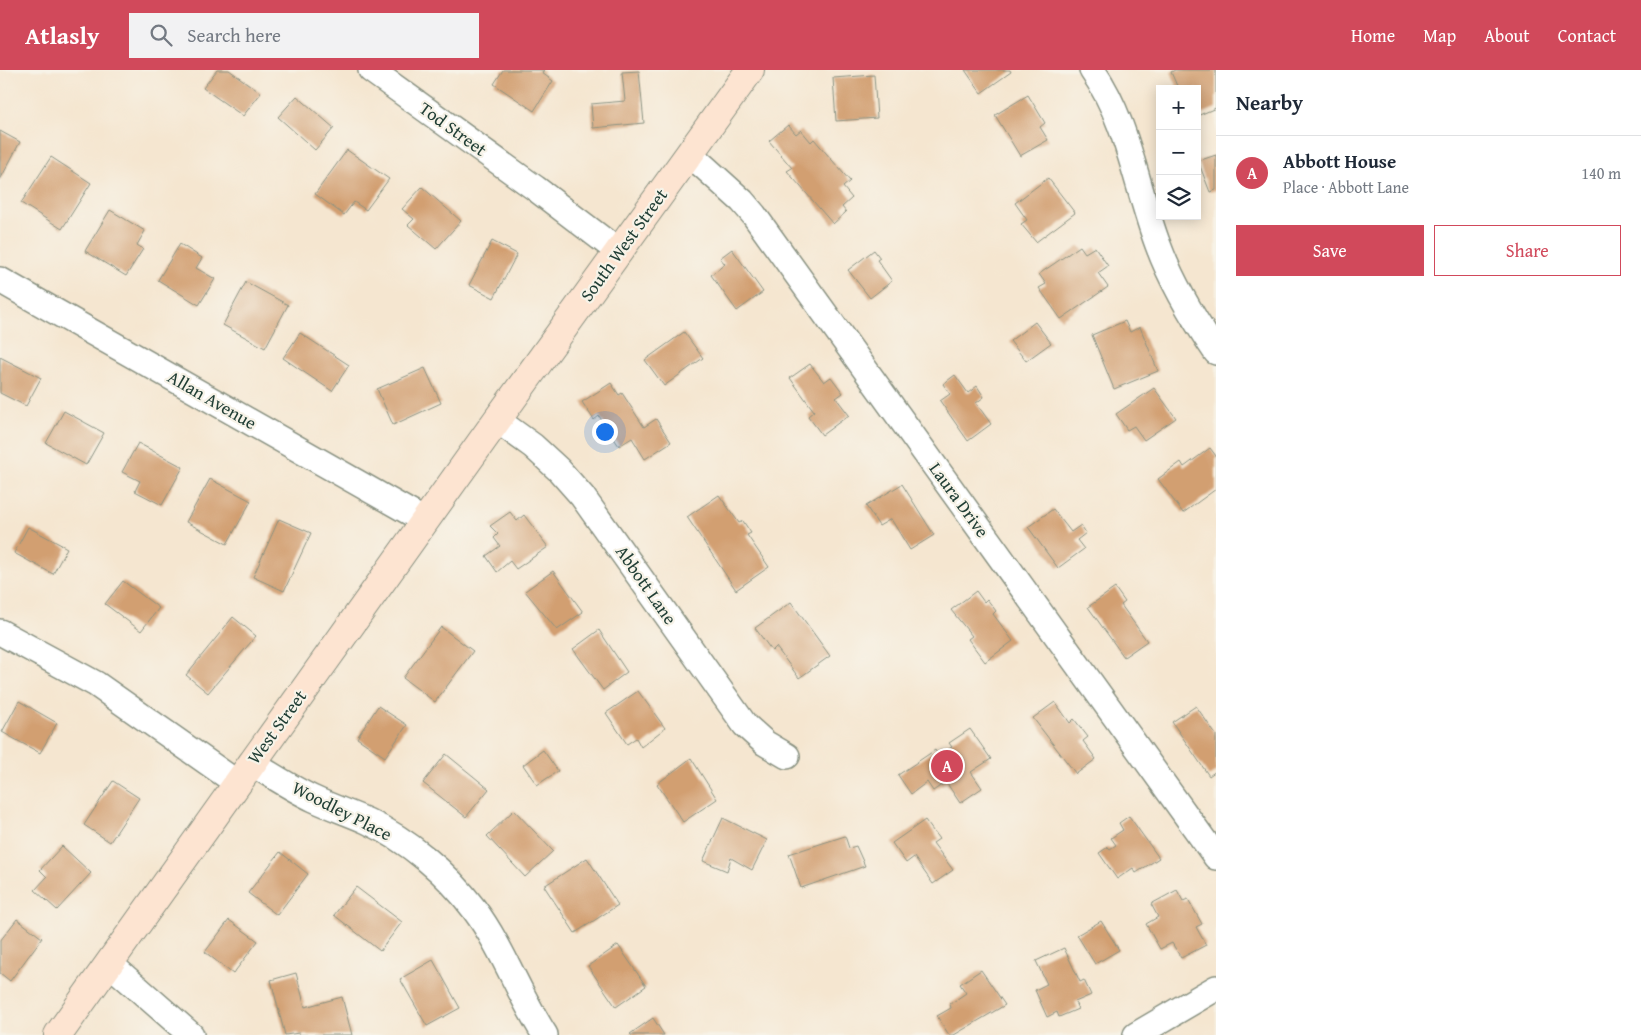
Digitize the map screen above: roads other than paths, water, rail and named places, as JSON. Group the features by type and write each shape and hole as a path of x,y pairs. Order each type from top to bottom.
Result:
{"main road":[{"name":"South West Street","path":"497,420 750,70"},
{"name":"West Street","path":"58,1035 497,420"}],"street":[{"name":"Tod Street","path":"371,70 535,188 619,252"},
{"path":"1092,70 1116,113 1158,245 1172,280 1195,321 1216,352"},
{"name":"Laura Drive","path":"690,154 742,200 754,215 1216,857"},
{"name":"Allan Avenue","path":"0,280 425,521"},
{"name":"Abbott Lane","path":"497,420 533,446 559,470 582,496 745,725 765,744 787,756"},
{"name":"Woodley Place","path":"0,632 96,684 244,773 313,798 368,821 390,833 427,860 446,876 474,908 492,935 546,1035"},
{"path":"109,963 174,1018 191,1035"},
{"path":"1136,1035 1216,988"}],"place":[{"name":"Abbott House","path":"947,766"}]}
